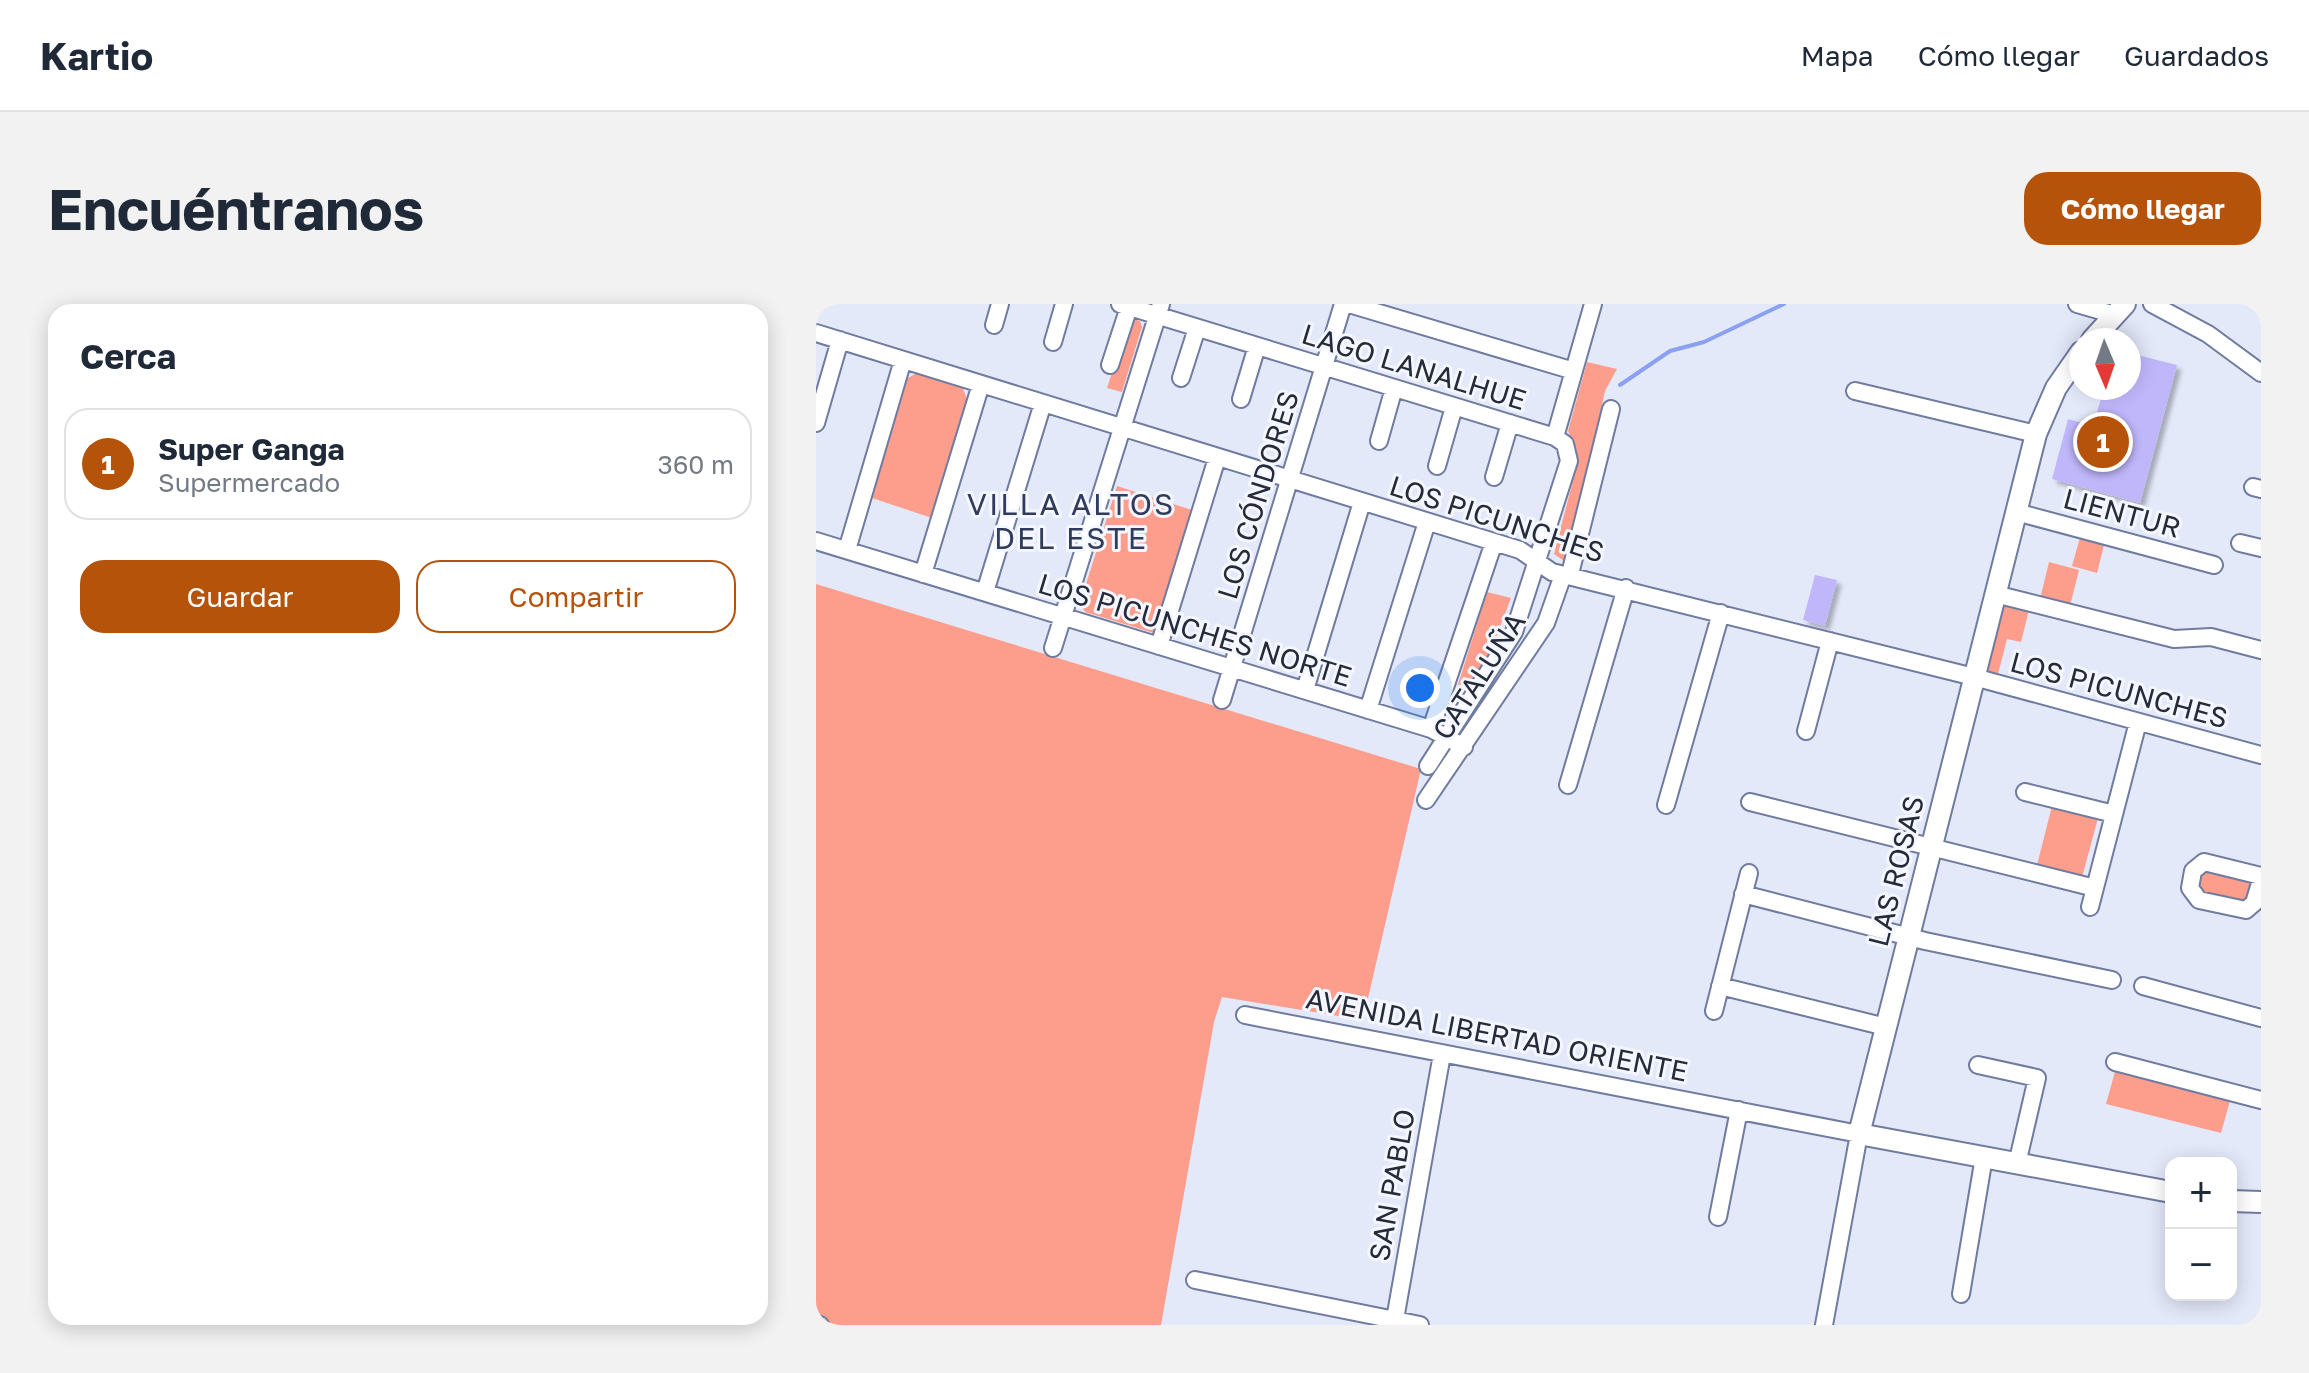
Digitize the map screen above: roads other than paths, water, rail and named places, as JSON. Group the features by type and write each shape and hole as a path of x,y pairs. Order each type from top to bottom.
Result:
{"main road":[{"path":"2103,328 2120,309"},
{"name":"LAS ROSAS","path":"1859,1134 2036,434 2056,388 2069,369"},
{"name":"AVENIDA LIBERTAD ORIENTE","path":"1859,1134 2165,1191"},
{"path":"2237,1201 2261,1202"}],"street":[{"path":"994,325 1000,304"},
{"path":"1053,342 1064,304"},
{"path":"1346,304 1574,371"},
{"name":"LOS CÓNDORES","path":"1222,700 1346,304"},
{"path":"2077,304 2120,309"},
{"path":"2152,304 2208,334 2261,373"},
{"path":"1110,365 1124,305"},
{"name":"LAGO LANALHUE","path":"1124,305 1159,310 1197,328 1555,437"},
{"path":"1555,437 1574,371 1587,306"},
{"path":"1053,648 1159,310"},
{"path":"1181,378 1197,328"},
{"name":"LOS PICUNCHES","path":"816,333 1520,550 1567,575 1974,677 2261,755"},
{"path":"816,423 840,340"},
{"path":"1241,399 1257,346"},
{"path":"847,550 903,360"},
{"path":"923,574 981,384"},
{"path":"1379,441 1394,388"},
{"path":"1855,391 2036,434"},
{"path":"985,592 1043,403"},
{"path":"1437,466 1454,407"},
{"name":"CATALUÑA","path":"1426,800 1546,623 1567,575 1611,409"},
{"path":"1494,477 1510,423"},
{"name":"CATALUÑA","path":"1428,766 1514,632 1569,461 1565,444 1555,437"},
{"path":"1159,646 1217,458"},
{"path":"1305,690 1362,502"},
{"name":"LIENTUR","path":"2016,512 2214,565"},
{"path":"1368,710 1427,522"},
{"name":"LOS PICUNCHES NORTE","path":"816,541 1431,729 1464,747"},
{"path":"1431,729 1494,542"},
{"path":"2240,543 2261,548"},
{"path":"1568,785 1626,588"},
{"path":"1995,594 2179,640 2211,637 2261,650"},
{"path":"1666,805 1721,613"},
{"path":"1806,731 1830,641"},
{"path":"2090,907 2138,722"},
{"path":"2025,792 2114,814"},
{"path":"1750,802 2095,888"},
{"path":"1714,1011 1749,873"},
{"path":"1743,894 1909,936 2112,980"},
{"path":"1720,986 1886,1027"},
{"path":"2143,986 2261,1018"},
{"name":"AVENIDA LIBERTAD ORIENTE","path":"1245,1015 1859,1134"},
{"name":"SAN PABLO","path":"1394,1322 1442,1054"},
{"path":"2115,1062 2261,1100"},
{"path":"1978,1065 2037,1078 2017,1164"},
{"path":"1718,1217 1739,1110"},
{"name":"LAS ROSAS","path":"1824,1325 1859,1134"},
{"path":"1961,1294 1984,1157"},
{"path":"1195,1280 1420,1325"}],"waterway":[{"path":"1620,385 1670,351 1704,342 1784,304"}],"place":[{"name":"Super Ganga","path":"2103,442"}],"district":[{"name":"VILLA ALTOS DEL ESTE","path":"1071,522"}]}
